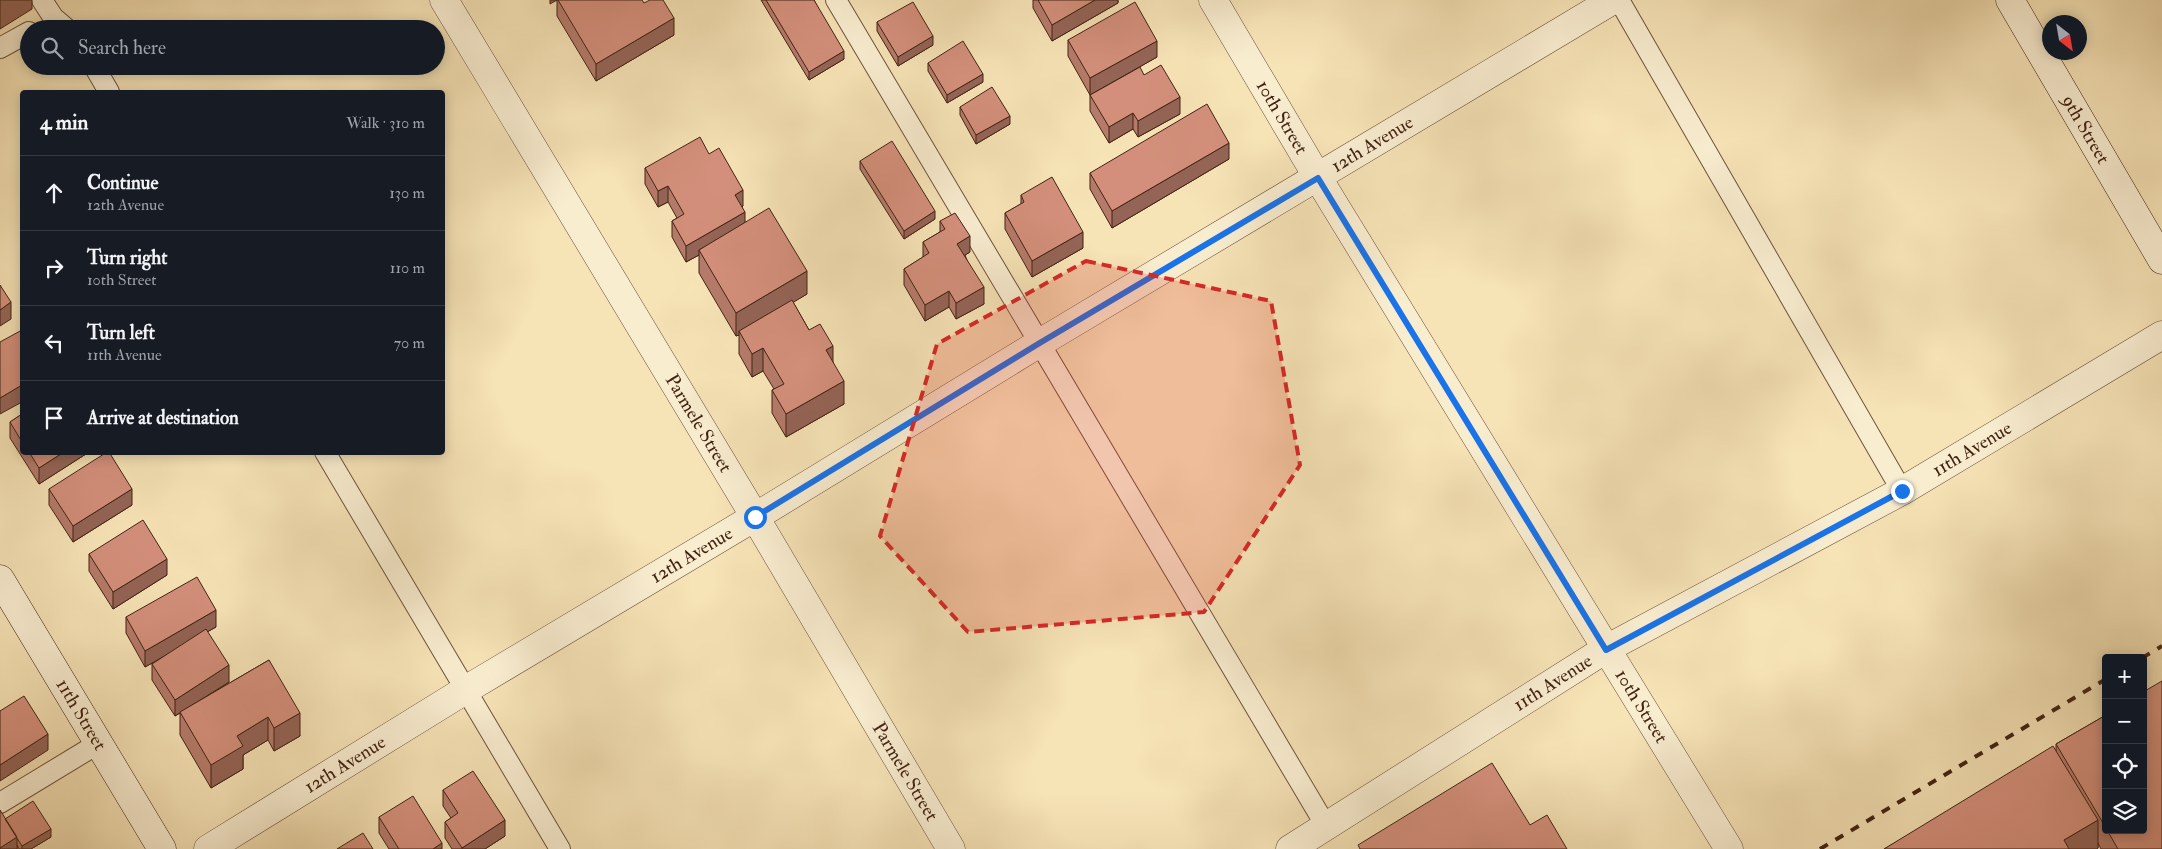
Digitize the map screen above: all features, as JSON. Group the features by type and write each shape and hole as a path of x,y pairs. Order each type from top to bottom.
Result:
{"street":[{"name":"Parmele Street","path":"444,0 755,517 951,849"},
{"name":"10th Street","path":"1214,0 1318,178 1729,849"},
{"name":"12th Avenue","path":"208,849 467,689 1613,0"},
{"name":"9th Street","path":"2010,0 2162,260"},
{"name":"11th Avenue","path":"1290,849 1606,650 1902,491 2162,335"},
{"name":"11th Street","path":"0,579 162,849"}],"lane":[{"path":"42,0 58,20"},
{"path":"836,0 1038,344 1326,826"},
{"path":"1619,0 1902,491"},
{"path":"0,48 20,37"},
{"path":"100,75 109,90"},
{"path":"328,455 560,849"},
{"path":"0,804 100,743"}],"highlighted area":[{"path":"1086,261 1271,301 1300,465 1204,612 968,632 880,536 937,344"}],"building":[{"path":"558,0 642,0 644,3 650,0 663,0 674,18 596,64"},
{"path":"766,0 814,0 844,51 809,72"},
{"path":"1038,0 1095,0 1052,25"},
{"path":"913,2 933,36 898,57 877,22"},
{"path":"1135,2 1157,41 1090,78 1068,40"},
{"path":"963,41 983,74 947,95 928,63"},
{"path":"1161,65 1180,97 1138,121 1133,113 1109,127 1090,95 1140,67 1144,75"},
{"path":"992,87 1010,116 976,135 960,107"},
{"path":"1207,104 1229,143 1112,211 1090,173"},
{"path":"700,137 709,154 719,148 743,190 735,195 745,212 686,246 672,221 684,214 668,186 658,191 645,168"},
{"path":"892,141 935,211 904,231 860,161"},
{"path":"1052,177 1083,232 1032,261 1005,213 1024,202 1021,195"},
{"path":"769,208 807,271 736,313 699,250"},
{"path":"955,213 970,236 957,244 984,287 956,303 949,291 925,305 904,269 929,253 923,242 945,229 940,221"},
{"path":"0,285 11,302 0,310"},
{"path":"792,300 809,330 820,324 833,346 826,350 844,381 786,414 772,390 784,384 763,348 752,354 739,331"},
{"path":"20,331 20,386 0,398 0,342"},
{"path":"20,415 20,439 10,422"},
{"path":"31,455 59,455 39,468"},
{"path":"102,455 111,455 132,489 73,526 49,489"},
{"path":"143,520 167,559 113,592 89,554"},
{"path":"197,577 216,610 145,651 126,617"},
{"path":"206,629 229,665 175,700 152,664"},
{"path":"269,660 300,713 274,728 268,717 237,736 243,746 211,765 180,712"},
{"path":"2162,681 2162,849 2118,849 2109,834 2147,834 2147,690"},
{"path":"24,696 48,734 0,765 0,711"},
{"path":"2102,717 2102,821 2056,744"},
{"path":"2053,746 2098,820 2064,840 2069,849 1884,849"},
{"path":"1492,763 1530,825 1547,815 1567,849 1360,849 1358,845"},
{"path":"473,771 505,820 462,848 445,822 458,813 443,790"},
{"path":"413,796 442,843 433,849 399,849 379,817"},
{"path":"33,801 51,829 22,846 5,819"},
{"path":"0,810 17,837 0,848"},
{"path":"363,833 373,849 337,849"}],"railway":[{"path":"2147,655 2162,646"},
{"path":"1820,849 2102,681"}],"route":[{"path":"755,517 1038,344 1318,178 1606,650 1902,491"}]}
